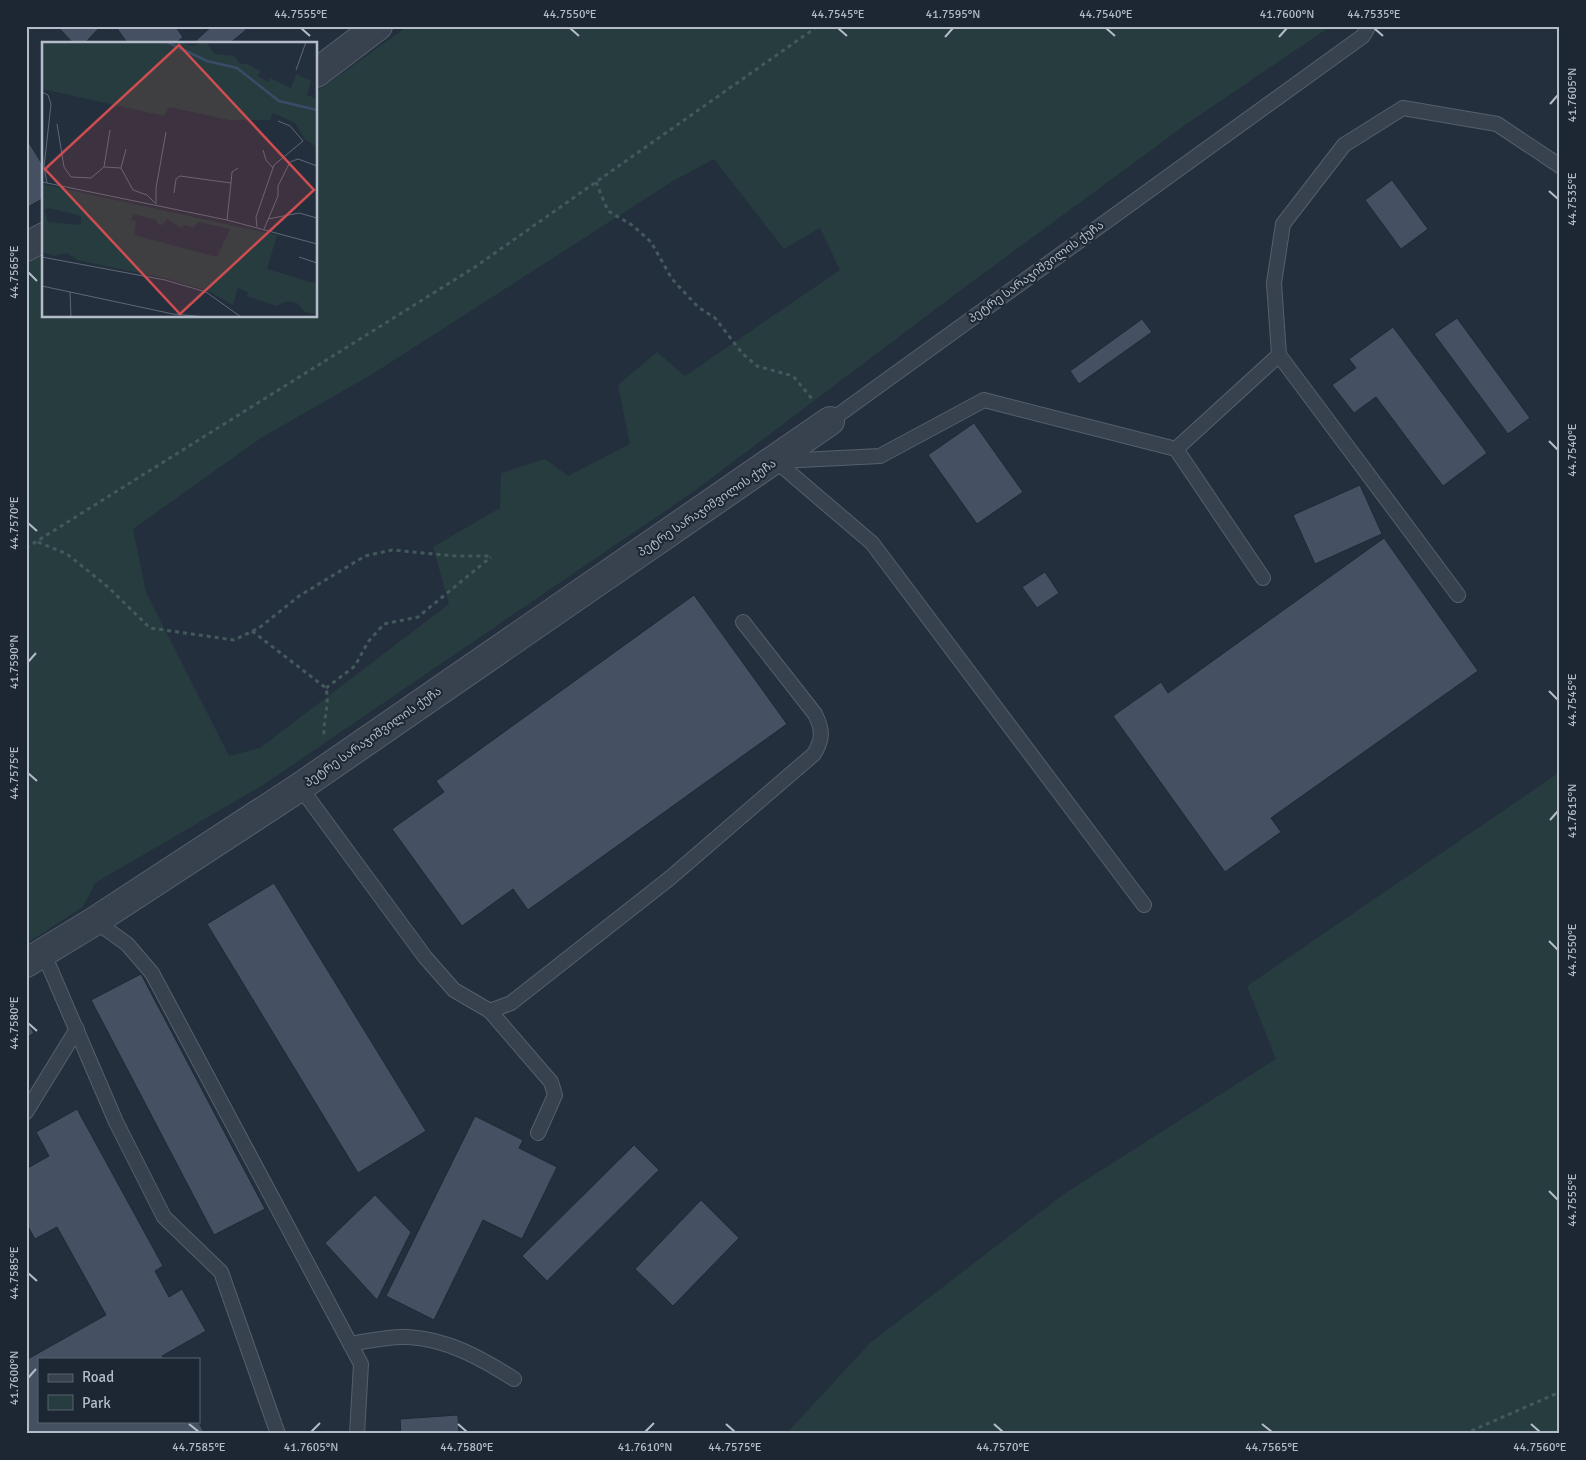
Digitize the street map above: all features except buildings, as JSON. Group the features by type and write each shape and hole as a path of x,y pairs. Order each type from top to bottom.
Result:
{"street":[{"path":"318,71 378,26"},
{"path":"26,247 42,238"},
{"name":"პეტრე სარაჯიშვილის ქუჩა","path":"35,958 95,922 300,787 776,461 830,421"}],"lane":[{"name":"პეტრე სარაჯიშვილის ქუჩა","path":"830,421 1362,36 1369,26"},
{"path":"1458,595 1280,355 1274,283 1283,224 1344,145 1403,108 1496,124 1560,166"},
{"path":"1176,449 1280,355"},
{"path":"776,461 880,456 984,400 1176,449 1263,578"},
{"path":"776,461 872,543 1144,905"},
{"path":"490,1011 511,1003 662,884 814,754 821,744 822,728 815,714 743,622"},
{"path":"300,787 425,957 454,990 490,1011 551,1082 555,1095 538,1133"},
{"path":"95,922 128,944 152,973 361,1364 357,1434"},
{"path":"35,958 77,1029 116,1122 164,1217 221,1272 278,1434"},
{"path":"26,1112 77,1029"},
{"path":"350,1344 406,1337 435,1340 481,1358 514,1379"}],"path":[{"path":"26,548 475,267 818,26"},
{"path":"596,182 608,210 632,225 651,242 672,279 698,307 716,318 742,354 757,366 793,376 830,421"},
{"path":"38,542 67,554 108,587 150,628 234,640 252,631 315,585 365,556 392,550 456,556 492,556 418,617 384,624 368,642 354,666 326,688"},
{"path":"252,631 326,688 329,701 324,726 325,770"},
{"path":"1464,1434 1560,1392"}],"green space":[{"path":"408,26 1331,26 1188,123 957,293 693,492 263,785 95,883 83,907 26,944 26,261 42,252 42,318 318,318 318,91","holes":["714,159 784,249 820,228 840,270 685,376 657,352 618,385 630,444 568,476 545,459 501,473 500,508 433,547 449,604 260,748 229,756 146,592 133,529 261,438 374,373 673,181"]},
{"path":"1560,772 1560,1434 786,1434 870,1343 1064,1194 1276,1059 1247,986"}]}
